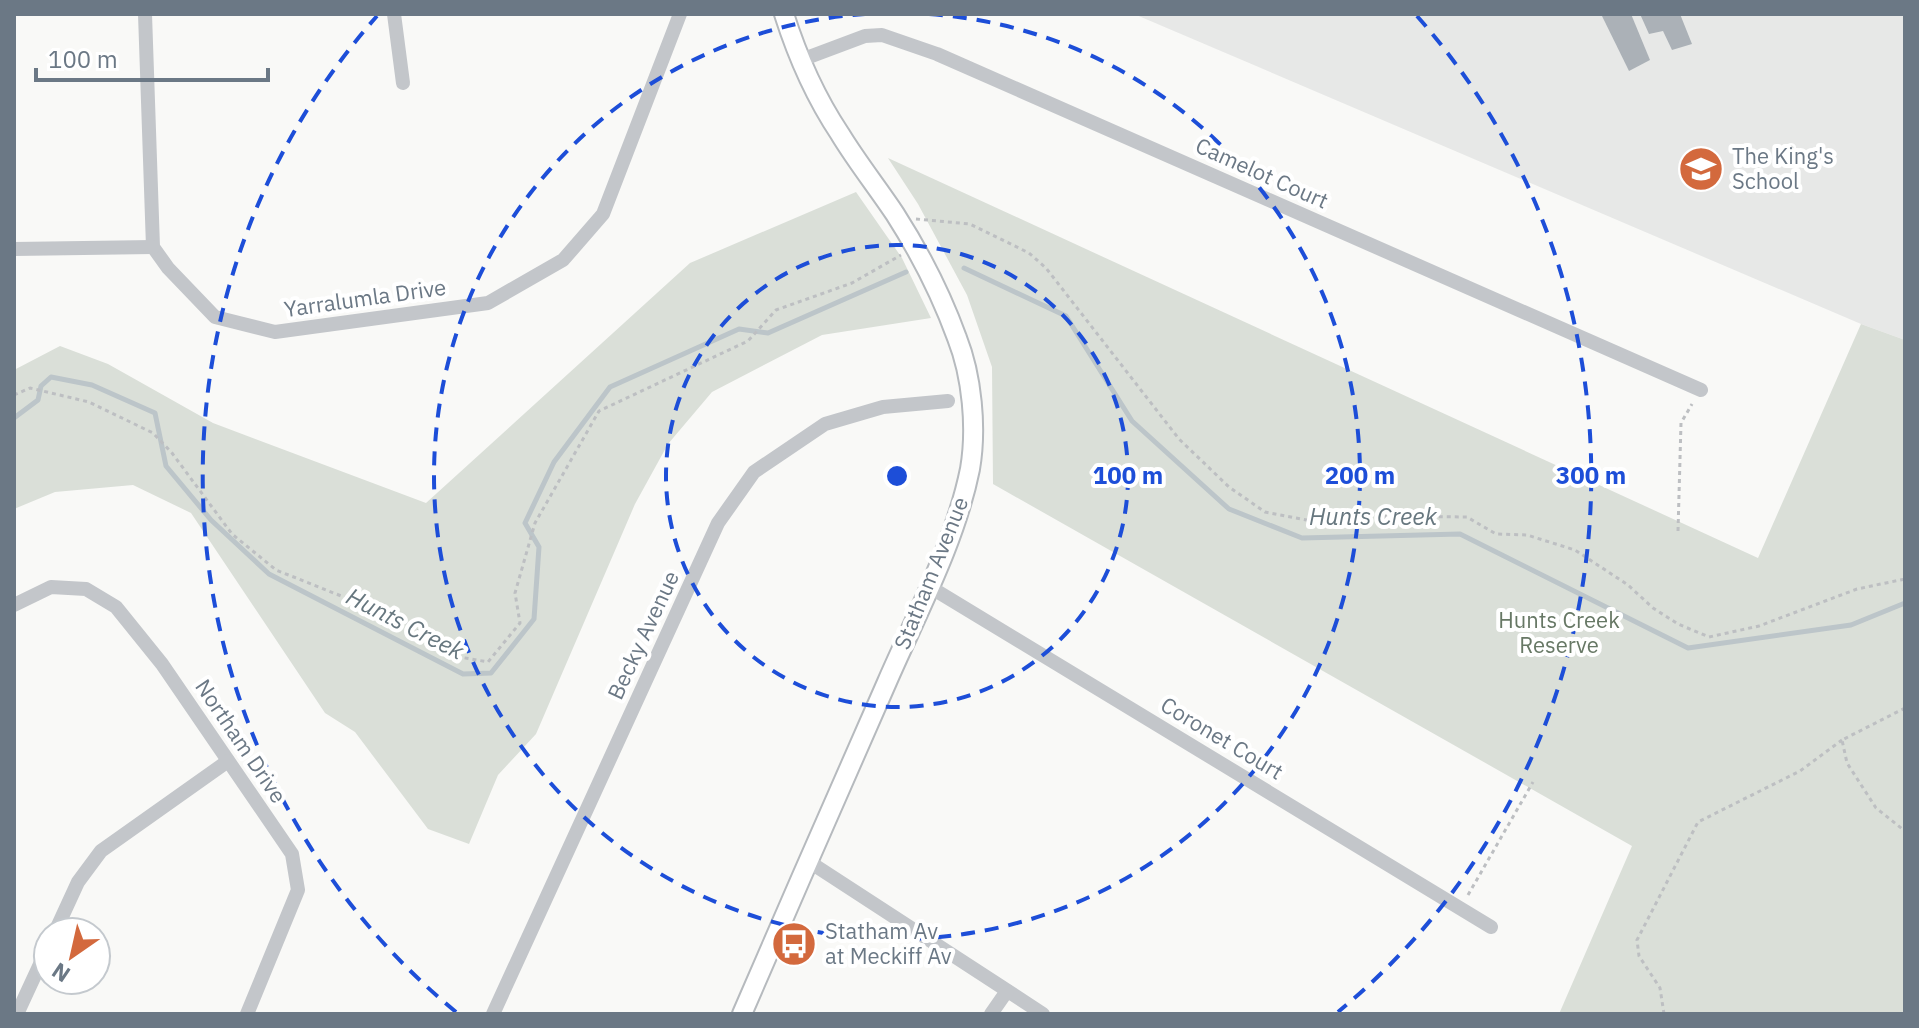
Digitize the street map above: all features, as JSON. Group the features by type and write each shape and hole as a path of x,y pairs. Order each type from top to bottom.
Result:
{"main road":[{"name":"Statham Avenue","path":"742,1014 930,587 960,507 970,466 971,405 967,374 938,291 896,217 839,134 801,60 784,14"}],"street":[{"path":"14,249 153,247 145,14"},
{"path":"394,14 403,83"},
{"name":"Yarralumla Drive","path":"153,247 168,268 215,317 275,332 488,303 563,260 603,214 680,14"},
{"name":"Camelot Court","path":"801,60 835,45 874,35 937,54 1701,390"},
{"name":"Becky Avenue","path":"493,1014 718,523 754,472 825,424 883,407 948,401"},
{"name":"Northam Drive","path":"14,605 51,587 86,589 116,607 162,664 292,854 298,890 247,1014"},
{"name":"Coronet Court","path":"930,587 1491,927"},
{"path":"62,916 78,882 101,851 228,761"},
{"path":"808,861 1043,1014"},
{"path":"17,1014 32,982"},
{"path":"991,1014 1007,991"}],"path":[{"path":"896,217 970,224 1029,253 1046,268 1179,439 1229,487 1265,512 1327,524 1375,516 1467,517 1496,534 1527,535 1575,550 1628,585 1653,608 1678,624 1709,637 1759,626 1857,589 1905,579"},
{"path":"14,395 30,388 89,402 153,433 172,453 232,534 276,570 404,621 454,656 488,662 520,623 515,593 535,523 599,411 748,341 776,310 852,283 914,247"},
{"path":"1678,531 1681,423 1701,390"},
{"path":"1664,1014 1660,988 1639,956 1637,940 1698,822 1800,771 1842,740 1905,708"},
{"path":"1842,740 1847,763 1876,808 1905,831"},
{"path":"1460,909 1533,782"}],"shaded area":[{"name":"The King's School","path":"1134,14 1905,14 1905,340 1861,324"}],"green space":[{"name":"Hunts Creek Reserve","path":"888,158 1758,558 1861,324 1905,340 1905,1014 1559,1014 1632,846 993,484 992,367 967,295 918,204"},
{"path":"856,192 902,258 931,318 822,335 712,392 668,444 635,504 536,734 498,775 469,844 428,829 355,732 325,713 191,513 133,485 55,492 14,509 14,370 60,346 108,364 213,423 426,503 690,263"}],"building":[{"path":"1601,14 1631,14 1650,60 1629,71"},
{"path":"1640,14 1680,14 1692,44 1672,50 1663,31 1649,34"}],"waterway":[{"name":"Hunts Creek","path":"964,268 1066,316 1132,421 1229,509 1302,538 1460,534 1688,648 1851,625 1905,603"},
{"name":"Hunts Creek","path":"14,418 38,400 41,386 51,377 92,385 155,413 166,466 211,520 269,574 463,674 491,673 534,619 539,547 525,523 554,462 610,387 739,329 768,333 906,272"}],"place":[{"name":"The King's School","path":"1701,169"},
{"name":"Statham Av at Meckiff Av","path":"794,944"}]}
